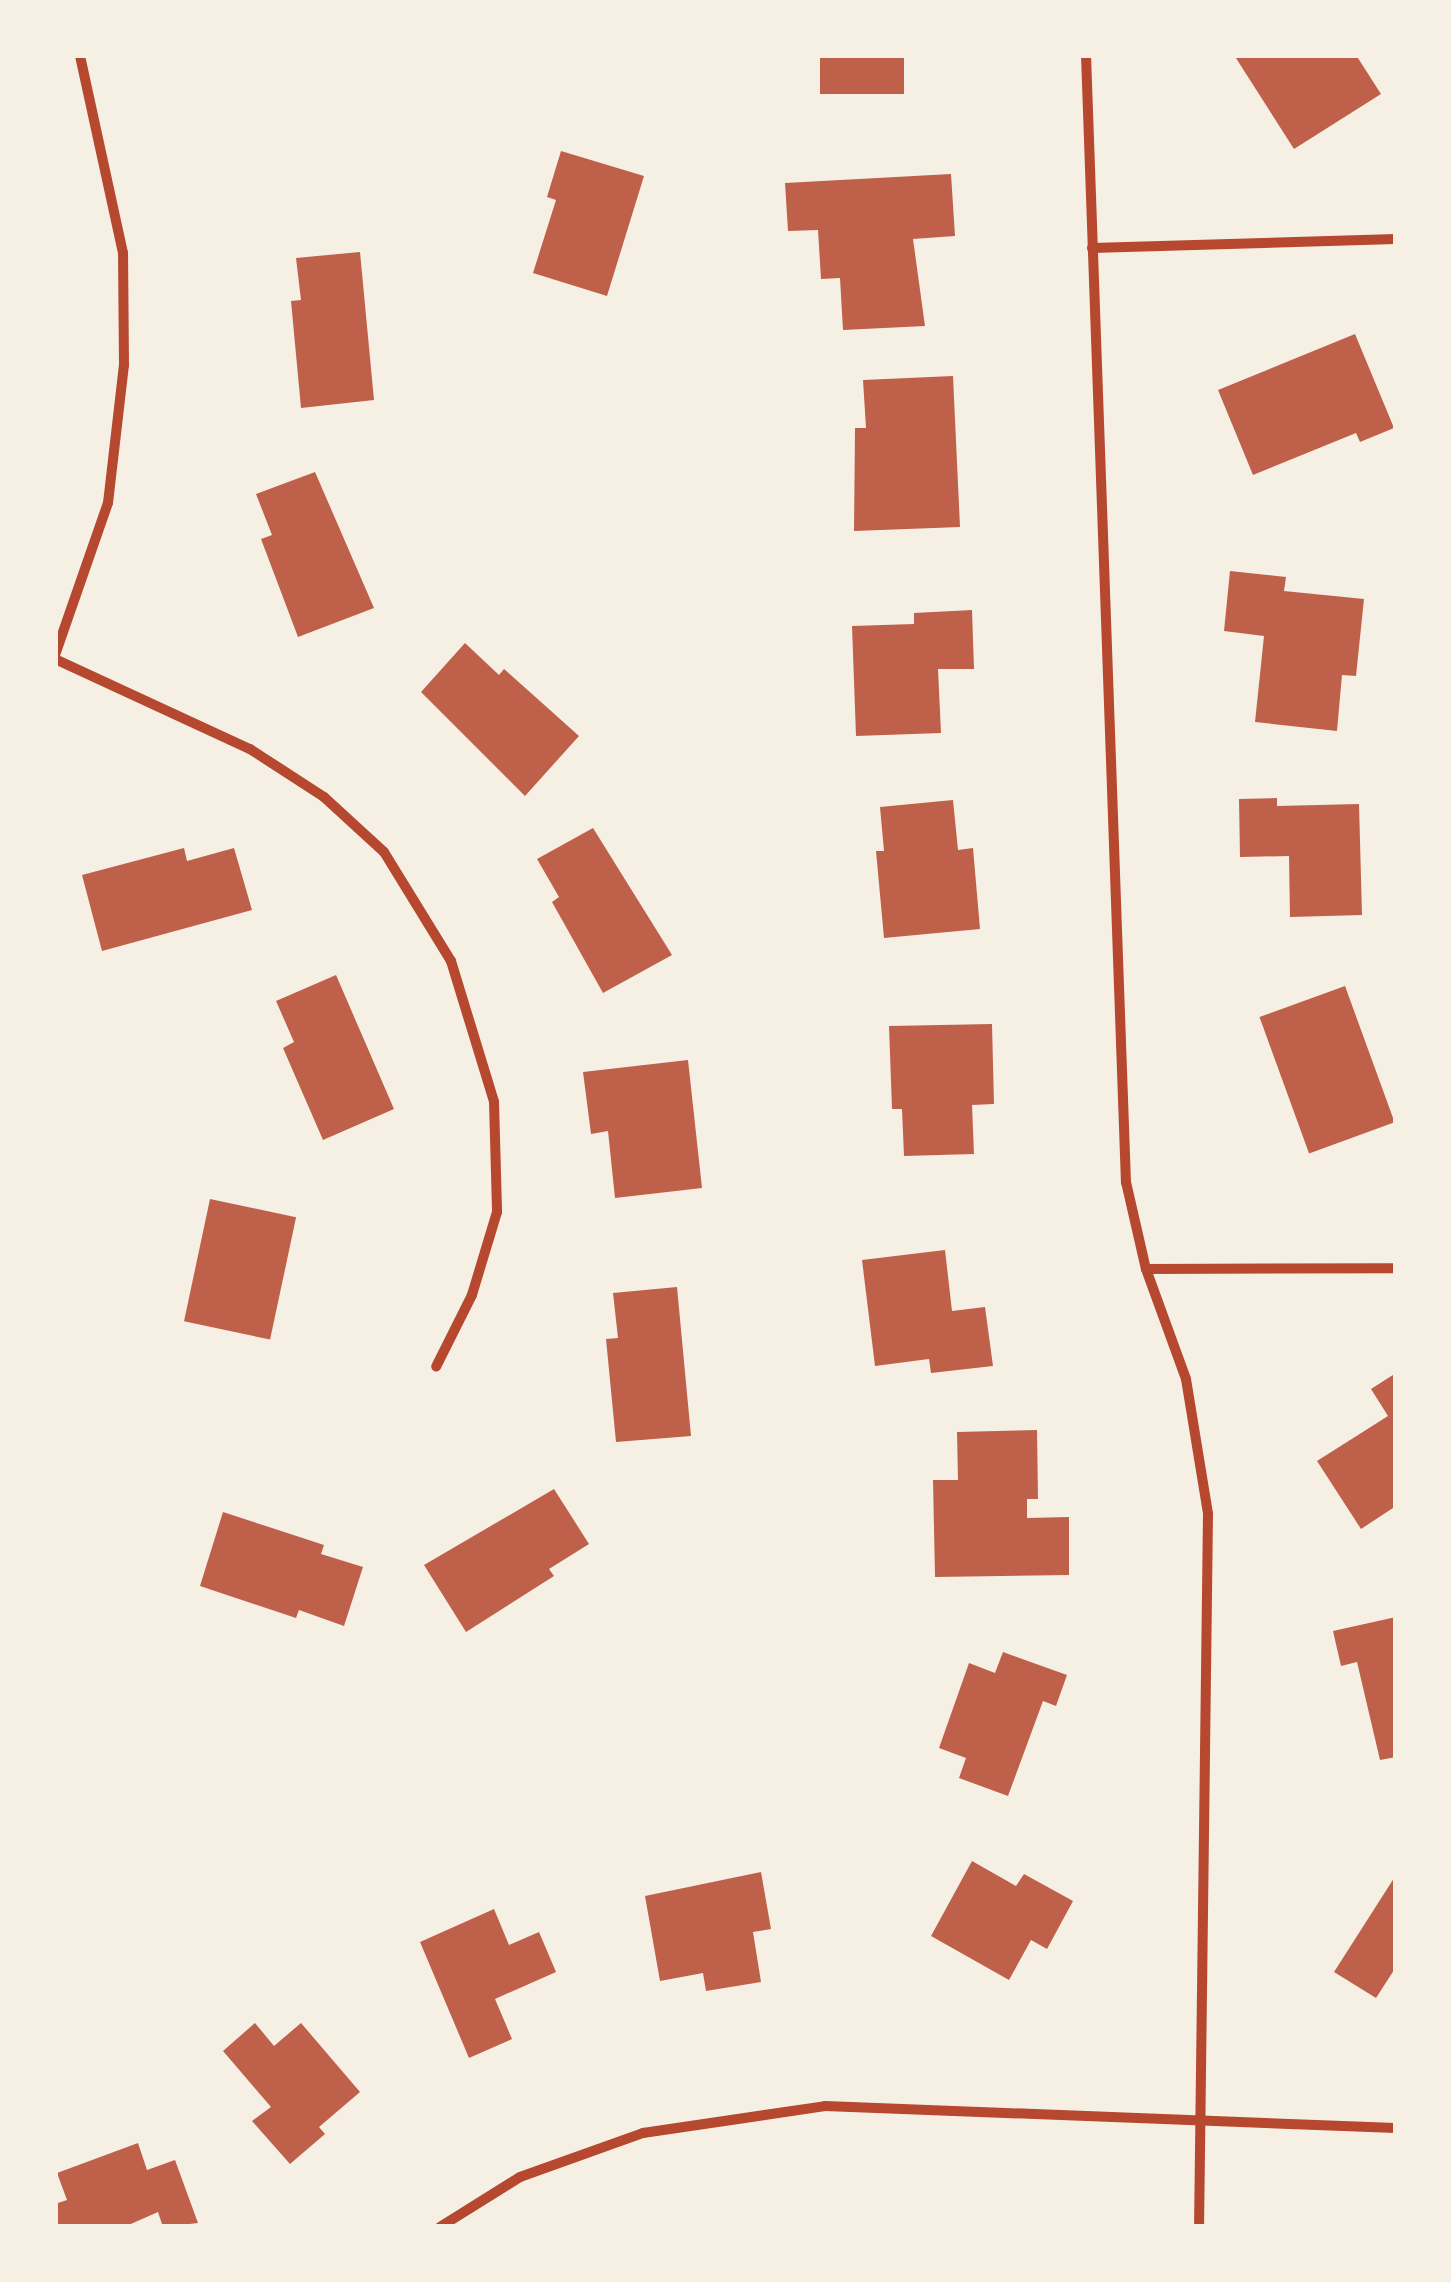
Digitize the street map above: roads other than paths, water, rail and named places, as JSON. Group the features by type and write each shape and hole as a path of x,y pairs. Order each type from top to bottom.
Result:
{"street":[{"path":"80,55 124,253 124,365 108,503 55,657 250,749 324,798 384,852 450,961 494,1102 497,1212 472,1295 436,1367"},
{"path":"1086,55 1126,1182 1146,1268 1186,1379 1208,1514 1199,2227"},
{"path":"1092,248 1396,239"},
{"path":"1146,1268 1396,1268"},
{"path":"440,2227 520,2177 643,2133 806,2109 1396,2128"}]}
